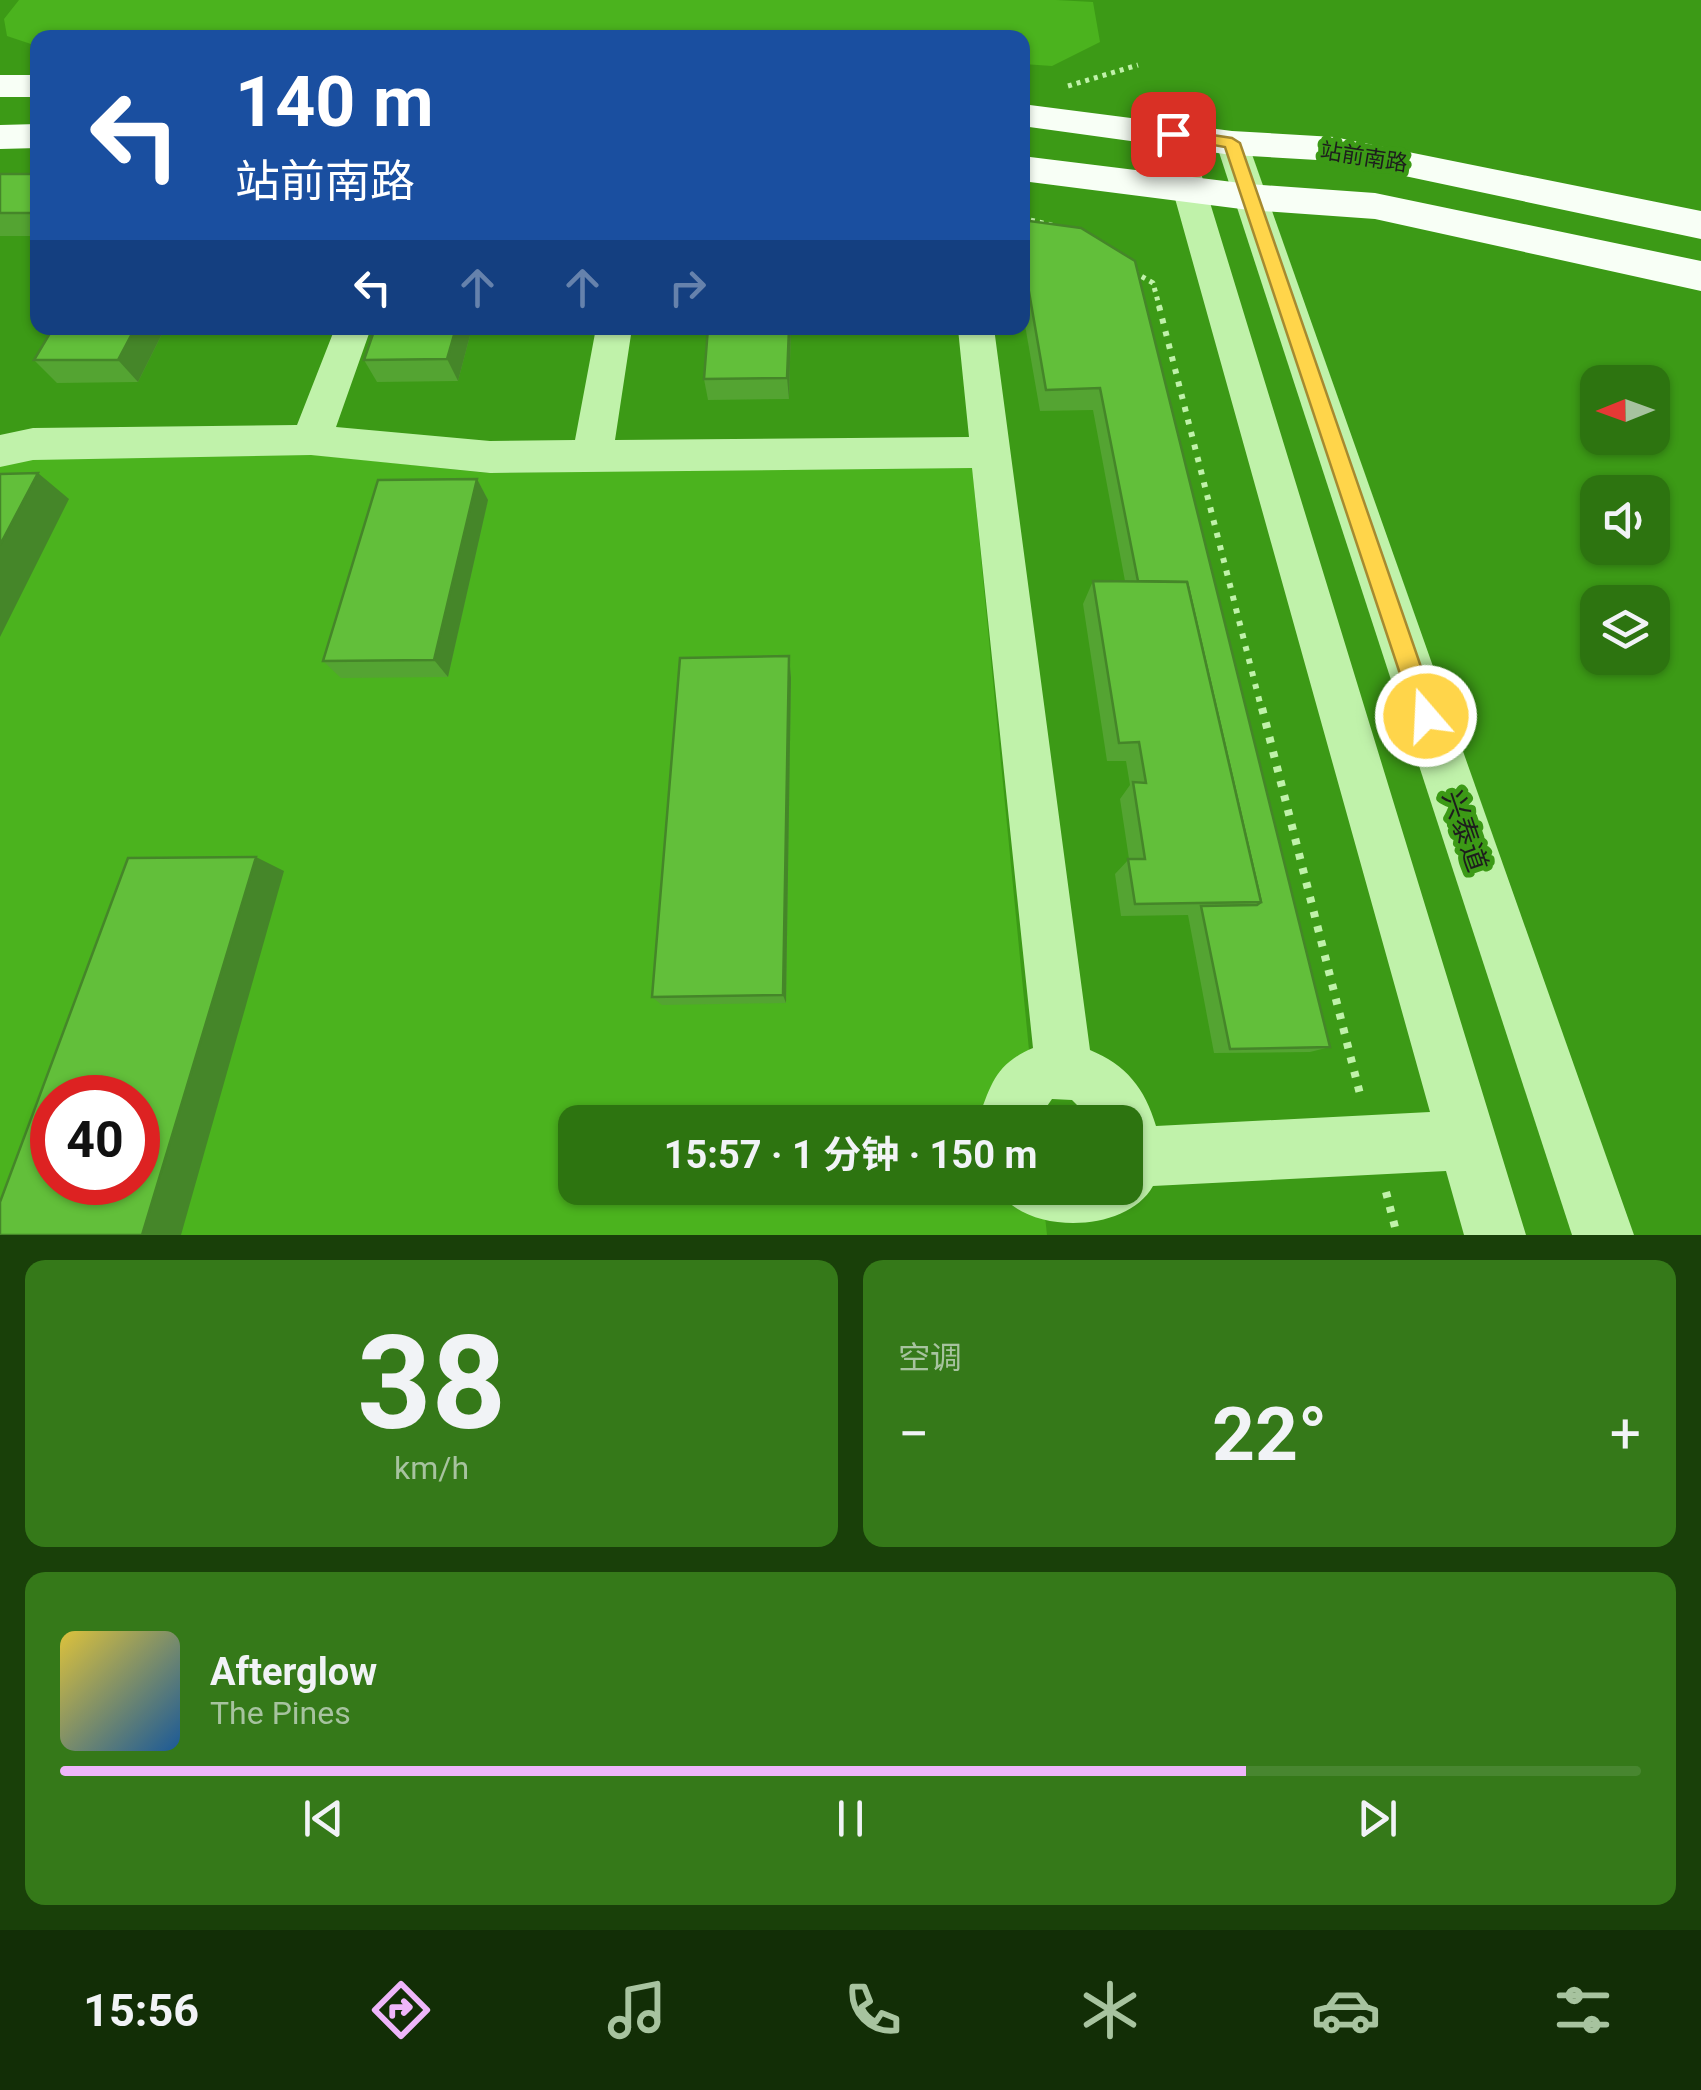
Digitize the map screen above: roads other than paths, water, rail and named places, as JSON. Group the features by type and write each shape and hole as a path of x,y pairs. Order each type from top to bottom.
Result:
{"main road":[{"path":"0,86 30,86"},
{"name":"站前南路","path":"1030,116 1232,143 1334,149 1701,224"},
{"path":"0,137 30,136"},
{"name":"站前南路","path":"1030,169 1250,197 1375,206 1701,276"}],"street":[{"path":"1173,134 1495,1235"},
{"name":"兴泰道","path":"1232,143 1602,1235"},
{"path":"311,440 350,335"},
{"path":"592,456 613,335"},
{"path":"977,335 1064,1068"},
{"path":"0,451 33,444 311,440 490,457 991,452"},
{"path":"1010,1105 1032,1076 1064,1068 1096,1079 1119,1105"},
{"path":"1143,1184 1373,1145 1467,1140"}]}
